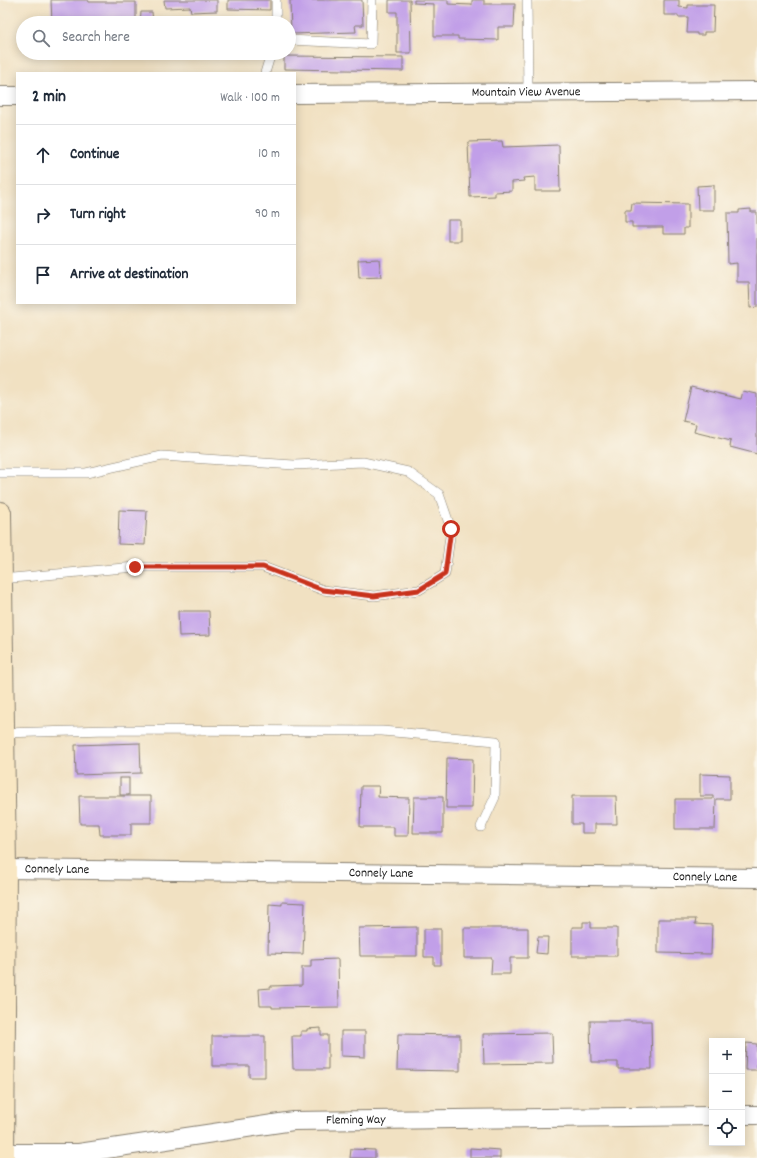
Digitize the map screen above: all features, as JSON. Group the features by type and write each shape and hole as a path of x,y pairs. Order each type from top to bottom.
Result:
{"main road":[{"path":"0,513 4,733 2,755 3,1156"}],"street":[{"name":"Mountain View Avenue","path":"296,94 757,91"},
{"path":"0,96 16,96"},
{"name":"Connely Lane","path":"3,881 757,878"},
{"path":"745,1115 757,1115"},
{"name":"Fleming Way","path":"3,1156 79,1153 293,1121 709,1116"}],"lane":[{"path":"276,0 276,16"},
{"path":"296,40 371,44 372,0"},
{"path":"527,0 528,93"},
{"path":"265,72 269,60"},
{"path":"0,472 86,473 162,456 294,465 363,462 408,472 439,494 451,529 445,574 419,590 374,596 323,590 263,567 135,567 1,579"},
{"path":"4,733 108,730 382,731 496,741 495,797 481,827"}],"building":[{"path":"51,0 136,2 136,16 52,16"},
{"path":"164,0 217,0 217,11 191,12 190,7 165,8"},
{"path":"228,0 270,0 270,10 228,9"},
{"path":"290,0 362,0 363,25 355,25 356,32 296,34 296,16 290,16"},
{"path":"389,0 410,0 411,53 397,53 397,12 389,12"},
{"path":"414,0 448,0 448,4 472,5 472,0 484,0 484,4 515,4 514,27 498,27 498,40 458,39 458,36 434,36 434,4 414,3"},
{"path":"664,0 679,0 679,7 688,8 688,5 714,5 713,32 704,32 704,35 687,33 688,17 664,15"},
{"path":"141,12 152,12 152,16 141,16"},
{"path":"296,56 403,57 403,71 284,69 284,60 296,60"},
{"path":"502,141 503,147 559,145 560,191 535,191 535,177 523,178 524,181 512,182 512,191 495,192 495,196 470,197 468,142"},
{"path":"714,185 714,210 698,210 697,186"},
{"path":"632,203 688,204 688,228 684,228 684,234 663,234 663,227 632,227 632,222 625,222 625,210 631,210"},
{"path":"751,209 751,212 757,212 757,307 750,308 749,282 737,282 737,263 728,264 727,213 739,213 739,210"},
{"path":"448,220 460,220 460,241 448,241"},
{"path":"379,259 381,277 359,278 358,260"},
{"path":"691,387 741,399 743,391 757,394 757,454 730,447 731,441 694,432 696,424 683,421"},
{"path":"119,510 147,511 145,545 118,544"},
{"path":"178,611 209,611 210,635 179,636"},
{"path":"140,743 141,773 76,775 75,745"},
{"path":"447,758 473,759 472,808 446,808"},
{"path":"700,774 730,775 730,799 716,799 715,829 675,829 675,799 713,799 713,796 700,796"},
{"path":"120,778 129,778 129,795 120,795"},
{"path":"361,786 379,786 378,797 409,798 408,836 394,836 394,827 360,827"},
{"path":"79,796 151,796 151,823 131,823 131,835 100,835 99,824 80,824"},
{"path":"572,796 616,796 617,824 595,824 595,833 582,833 582,824 572,824"},
{"path":"414,797 443,797 443,833 413,833"},
{"path":"282,902 305,903 303,954 268,953 269,904 282,905"},
{"path":"658,919 696,919 695,924 712,925 711,954 658,953"},
{"path":"583,922 591,922 591,928 617,928 617,956 572,956 572,927 583,927"},
{"path":"417,927 417,956 360,956 359,928"},
{"path":"464,928 528,928 528,958 510,958 510,974 491,974 492,958 464,958"},
{"path":"424,929 441,929 441,965 434,965 434,957 424,957"},
{"path":"538,937 548,937 547,954 536,953"},
{"path":"338,959 339,1007 272,1008 272,1006 260,1006 259,989 271,988 271,986 302,985 302,967 311,967 311,960"},
{"path":"590,1021 651,1021 652,1069 618,1069 618,1062 591,1062"},
{"path":"321,1028 321,1035 328,1035 328,1069 293,1069 292,1036 301,1036 301,1031 307,1031 307,1029"},
{"path":"341,1031 365,1031 365,1057 341,1056"},
{"path":"552,1033 553,1063 484,1064 483,1034"},
{"path":"398,1034 460,1035 460,1071 397,1070"},
{"path":"212,1036 265,1036 265,1077 249,1077 249,1066 212,1066"},
{"path":"746,1043 757,1044 757,1070 745,1070"},
{"path":"470,1148 500,1150 500,1158 470,1158"},
{"path":"351,1149 375,1150 375,1158 350,1158"}],"route":[{"path":"135,567 263,567 323,590 374,596 419,590 445,574 451,529"}]}
